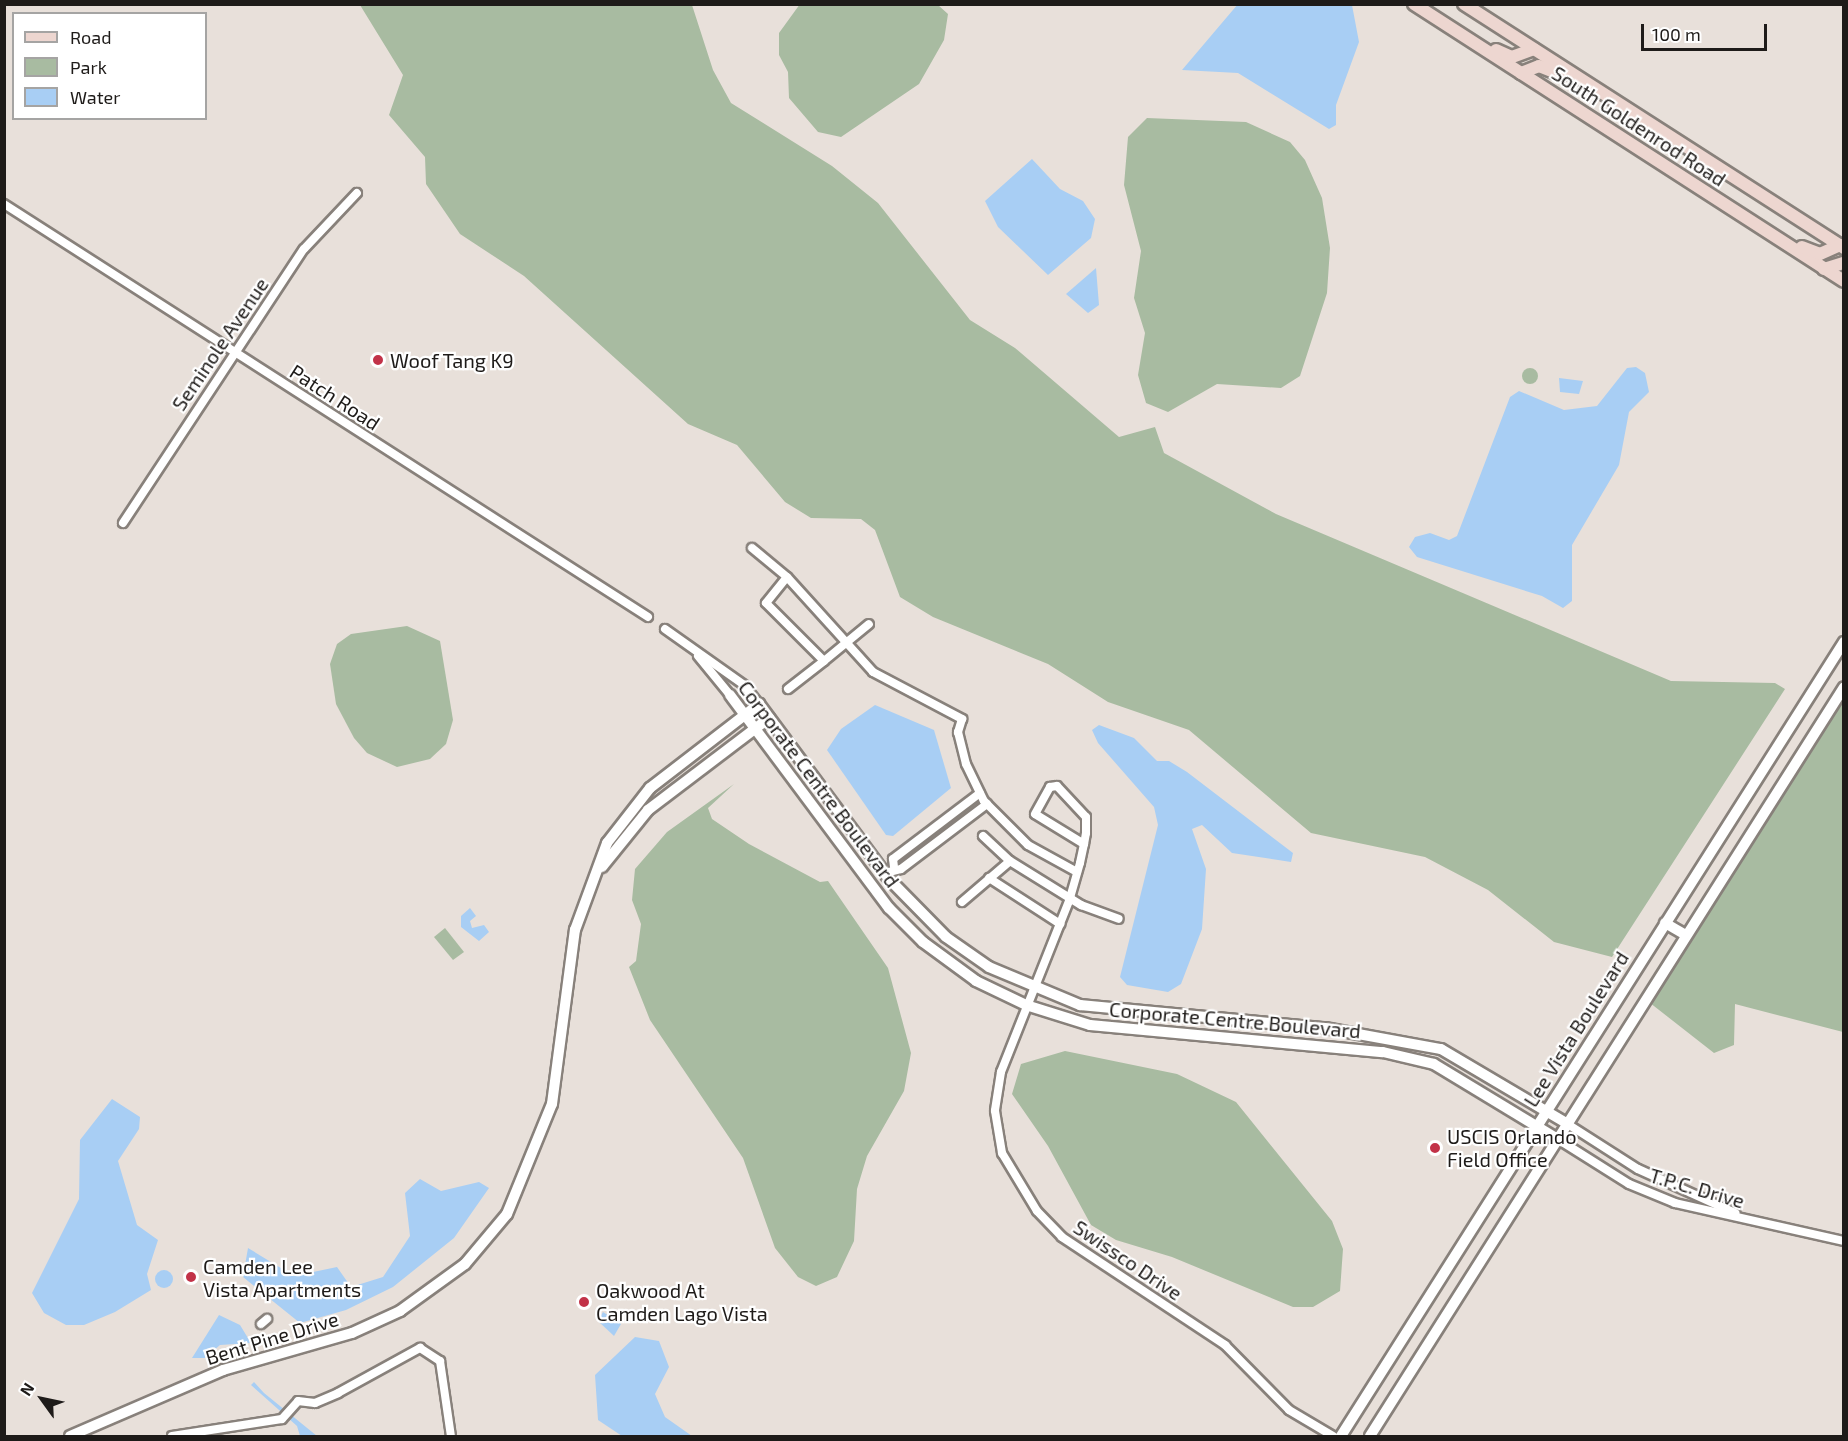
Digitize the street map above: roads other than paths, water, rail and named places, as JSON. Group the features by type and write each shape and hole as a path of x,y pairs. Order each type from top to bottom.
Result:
{"main road":[{"name":"South Goldenrod Road","path":"1414,4 1844,281"},
{"path":"1424,4 1500,53 1522,56 1534,49"},
{"name":"South Goldenrod Road","path":"1464,4 1842,246"},
{"path":"1521,73 1539,66 1553,70 1636,123 1655,128"},
{"path":"1700,188 1723,196 1807,250 1820,254 1842,246"},
{"path":"1824,269 1844,263"}],"street":[{"name":"Seminole Avenue","path":"123,523 232,352 304,249 357,193"},
{"name":"Patch Road","path":"4,204 648,617"},
{"path":"752,548 787,577 873,672 962,719 958,732 980,793 987,804 1028,845 1077,872"},
{"path":"787,577 766,603 824,661"},
{"path":"788,689 869,624"},
{"name":"Corporate Centre Boulevard","path":"665,629 744,685 889,870 946,937 1033,989 1080,1005 1128,1012 1385,1035 1441,1049 1566,1123"},
{"name":"Lee Vista Boulevard","path":"1341,1437 1544,1111 1844,642"},
{"name":"Corporate Centre Boulevard","path":"692,649 730,695 870,885 943,958 1026,1005 1090,1025 1163,1035 1383,1052 1434,1064 1556,1138"},
{"path":"1370,1437 1556,1138 1844,687"},
{"name":"Bent Pine Drive","path":"70,1437 223,1370 352,1333 400,1311 465,1264 507,1214 552,1104 568,963 590,884 607,843 635,803 759,704"},
{"name":"Bent Pine Drive","path":"590,884 648,810 769,718"},
{"name":"Swissco Drive","path":"1084,844 1035,814 1050,787 1057,786 1086,817 1084,844 1071,897 1001,1072 995,1111 1002,1153 1037,1211 1062,1237 1226,1345 1289,1410 1333,1437"},
{"path":"870,885 889,870 894,859 980,793"},
{"path":"889,870 901,869 987,804"},
{"path":"983,836 1010,861 1071,897 1119,919"},
{"path":"962,902 1010,861"},
{"path":"989,878 1060,924"},
{"path":"1665,922 1686,935"},
{"name":"T.P.C. Drive","path":"1566,1123 1708,1204 1770,1224"},
{"name":"T.P.C. Drive","path":"1556,1138 1629,1184 1675,1203 1844,1241"},
{"path":"172,1437 282,1419 298,1401 315,1403 426,1348 440,1361 451,1437"}],"water":[{"path":"1238,4 1352,5 1359,42 1336,105 1336,125 1329,129 1238,73 1182,70"},
{"path":"1032,159 1060,189 1083,201 1095,219 1091,238 1048,275 998,227 985,201"},
{"path":"1096,268 1099,305 1088,313 1066,294"},
{"path":"1636,367 1645,373 1649,392 1629,412 1619,465 1572,545 1572,601 1563,608 1542,596 1417,557 1409,547 1415,537 1430,533 1449,540 1457,536 1510,397 1519,391 1564,410 1597,406 1627,368"},
{"path":"1559,378 1583,381 1579,394 1560,392"},
{"path":"875,705 934,730 951,788 893,836 886,835 827,750 841,729"},
{"path":"1099,725 1134,738 1157,761 1169,761 1187,772 1293,853 1291,862 1232,853 1202,825 1192,829 1206,869 1202,929 1181,984 1168,992 1127,985 1120,977 1158,825 1154,807 1098,743 1092,730"},
{"path":"470,908 476,916 470,921 472,928 484,925 489,932 479,941 461,927 461,916"},
{"path":"112,1099 140,1117 139,1129 118,1161 137,1225 158,1240 147,1274 151,1290 115,1312 84,1325 66,1325 44,1313 32,1293 79,1199 80,1140"},
{"path":"420,1179 441,1191 479,1182 489,1188 454,1238 393,1287 346,1310 300,1323 243,1277 248,1248 294,1276 337,1267 351,1287 383,1277 410,1236 405,1193"},
{"path":"164,1270 170,1273 173,1279 170,1285 164,1288 158,1285 155,1279 158,1273"},
{"path":"603,1312 621,1324 614,1336 598,1321"},
{"path":"219,1315 240,1325 251,1343 220,1345 205,1358 192,1358"},
{"path":"635,1337 659,1341 669,1367 655,1394 665,1417 692,1436 622,1436 598,1420 595,1375"},
{"path":"254,1382 264,1393 317,1436 300,1436 297,1426 251,1385"}],"place":[{"name":"Woof Tang K9","path":"378,360"},
{"name":"USCIS Orlando Field Office","path":"1435,1148"},
{"name":"Camden Lee Vista Apartments","path":"191,1277"},
{"name":"Oakwood At Camden Lago Vista","path":"584,1302"}]}
